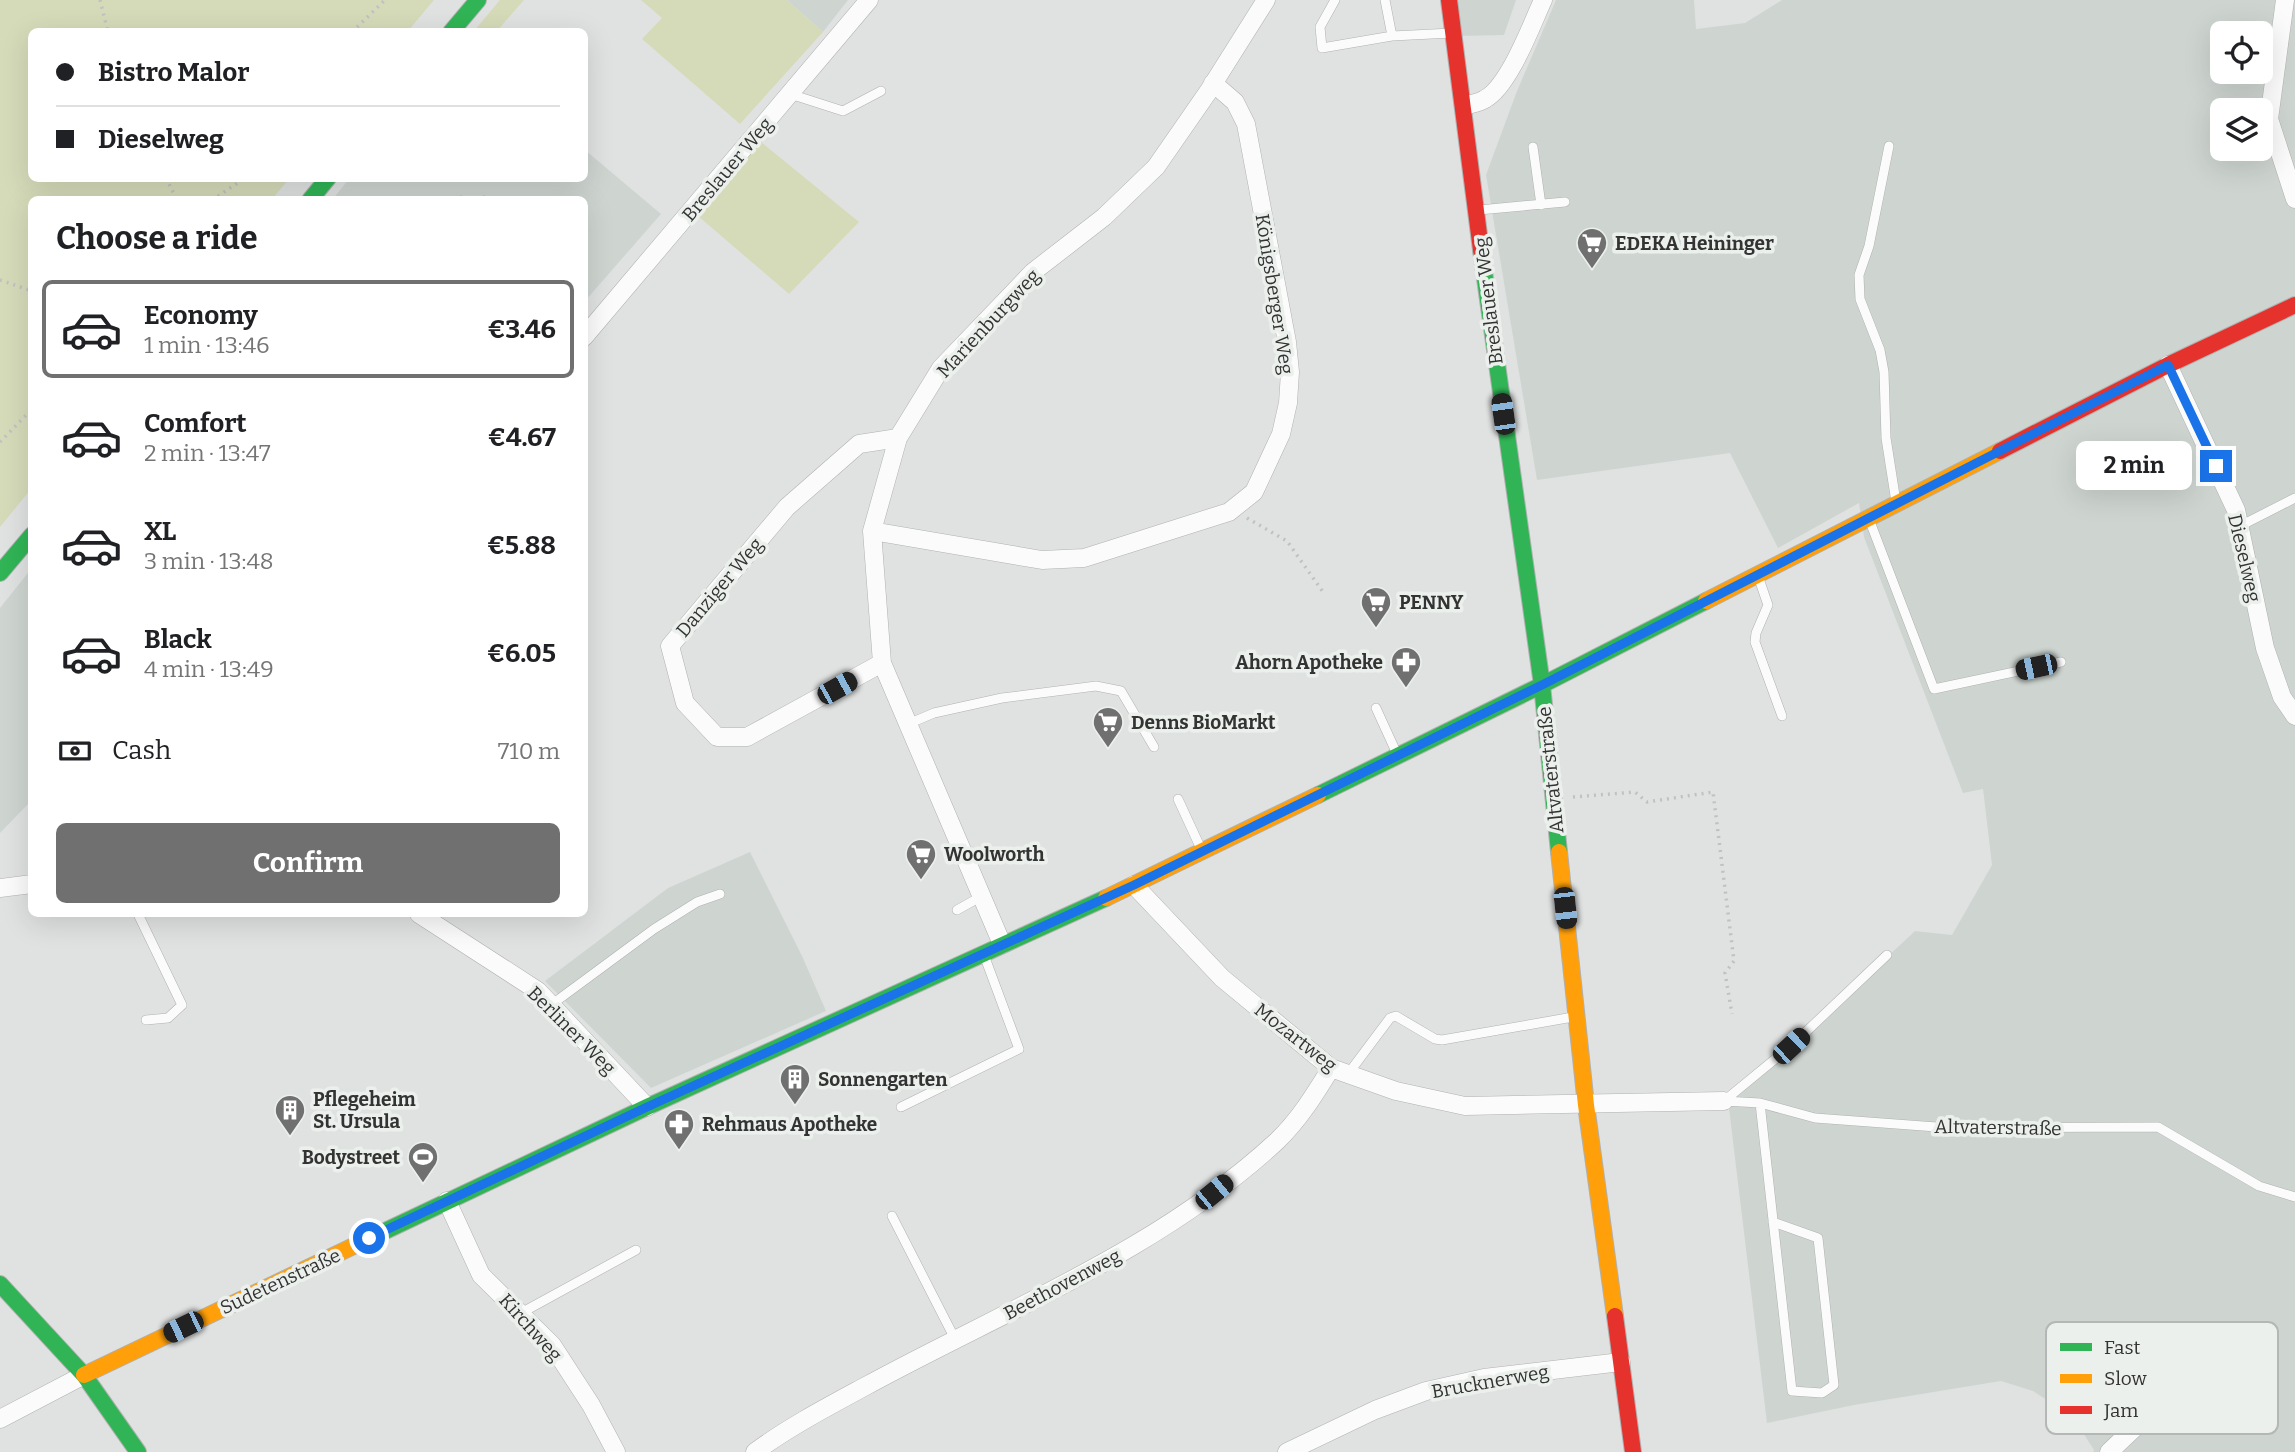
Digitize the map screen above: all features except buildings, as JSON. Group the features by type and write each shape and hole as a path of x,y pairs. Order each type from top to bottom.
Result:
{"street":[{"path":"454,28 478,0"},
{"name":"Marienburgweg","path":"1002,944 882,663 872,531 898,438 941,368 1033,272 1104,217 1156,167 1266,0"},
{"name":"Breslauer Weg","path":"1450,0 1495,360 1542,685"},
{"path":"1464,106 1485,99 1494,91 1516,60 1543,0"},
{"path":"2285,0 2269,119 2295,199"},
{"name":"Breslauer Weg","path":"588,327 790,94 866,1"},
{"name":"Königsberger Weg","path":"872,531 1042,560 1084,558 1229,512 1254,492 1281,434 1288,403 1290,372 1287,342 1246,124 1236,102 1213,83"},
{"path":"313,196 325,182"},
{"name":"Sudetenstraße","path":"0,1419 84,1375 447,1201 1134,885 1542,685 2168,365 2295,304"},
{"name":"Dieselweg","path":"2168,365 2236,510 2265,648 2282,697 2295,716"},
{"name":"Danziger Weg","path":"882,663 747,737 718,737 685,703 670,646 786,507 859,444 898,438"},
{"path":"0,573 28,540"},
{"name":"Altvaterstraße","path":"1542,685 1586,1105 1633,1452"},
{"path":"0,888 28,884"},
{"name":"Mozartweg","path":"1134,885 1222,978 1339,1072 1396,1091 1465,1106 1586,1105"},
{"name":"Berliner Weg","path":"427,917 538,991 647,1107"},
{"name":"Beethovenweg","path":"755,1452 826,1408 955,1339 1076,1279 1160,1231 1214,1192 1279,1139 1339,1072"},
{"name":"Altvaterstraße","path":"1586,1105 1724,1101"},
{"name":"Kirchweg","path":"447,1201 481,1275 552,1345 591,1405 616,1452"},
{"path":"0,1284 84,1375 138,1452"},
{"name":"Brucknerweg","path":"1287,1452 1375,1410 1426,1391 1484,1378 1621,1362"},
{"path":"2109,1452 2128,1434"}],"lane":[{"path":"1335,0 1320,27 1322,48 1392,36 1454,33"},
{"path":"1385,0 1392,36"},
{"path":"790,94 843,111 881,91"},
{"path":"1889,146 1869,246 1858,275 1860,299 1880,351 1884,372 1886,438 1896,503"},
{"path":"1533,147 1541,205"},
{"path":"1477,211 1564,202"},
{"path":"2239,526 2295,498"},
{"path":"1868,517 1934,689 2062,662"},
{"path":"1757,575 1768,605 1756,632 1755,642 1782,716"},
{"path":"908,724 934,713 1002,698 1096,686 1121,691 1154,747"},
{"path":"1376,708 1397,754"},
{"path":"1178,799 1202,851"},
{"path":"551,1005 654,929 697,902 720,894"},
{"path":"957,910 982,896"},
{"path":"139,917 182,1005 168,1018 146,1020"},
{"path":"901,1107 1019,1049 983,954"},
{"path":"1724,1101 1791,1046 1887,955"},
{"path":"1339,1072 1390,1018 1395,1016 1435,1039 1442,1040 1576,1017"},
{"name":"Altvaterstraße","path":"1724,1101 1760,1103 1815,1118 1950,1128 2158,1127 2259,1185 2295,1197"},
{"path":"1760,1103 1773,1222 1792,1391 1822,1393 1835,1385 1818,1238 1773,1222"},
{"path":"892,1216 955,1339"},
{"path":"521,1313 636,1250"}],"path":[{"path":"100,0 107,28"},
{"path":"356,28 385,0"},
{"path":"218,196 239,182"},
{"path":"0,280 28,290"},
{"path":"0,442 28,413"},
{"path":"1236,506 1251,522 1287,541 1323,592"},
{"path":"1554,799 1635,792 1647,802 1713,792 1734,961 1725,973 1732,1014"}],"shaded area":[{"path":"787,0 848,0 823,32"},
{"path":"1455,0 1516,0 1504,35 1459,36"},
{"path":"1556,0 1694,0 1696,29 1745,23 1782,0 2295,0 2295,1452 2093,1452 2084,1434 2278,1434 2278,1322 2046,1322 2046,1399 2033,1391 2001,1381 1854,1405 1767,1423 1728,1100 1806,1033 1915,931 1952,935 1992,865 1983,789 1963,793 1864,537 1859,503 1778,548 1730,453 1537,480 1486,175 1517,91"},
{"path":"588,153 661,214 588,298 588,196 335,196 347,182 588,182"},
{"path":"28,573 28,804 0,833 0,608"},
{"path":"750,852 826,1011 651,1088 545,981 668,888"}],"green space":[{"path":"0,0 434,0 411,28 28,28 28,182 286,182 275,196 28,196 28,493 0,527"},
{"path":"500,0 524,0 500,28 477,28"},
{"path":"641,0 787,0 823,32 740,124 642,39 662,18"},
{"path":"760,141 859,222 789,294 698,216"}],"traffic: fast":[{"path":"454,28 478,0"},
{"path":"313,196 325,182"},
{"path":"1481,250 1542,685 1559,852"},
{"path":"0,573 28,540"},
{"path":"1318,795 1706,601"},
{"path":"362,1242 647,1107 1106,898"},
{"path":"0,1284 84,1375 138,1452"}],"traffic: slow":[{"path":"1706,601 2000,451"},
{"path":"1106,898 1318,795"},
{"path":"1559,852 1586,1105 1615,1316"},
{"path":"84,1375 362,1242"}],"traffic: jam":[{"path":"1449,0 1481,250"},
{"path":"2000,451 2168,365 2295,305"},
{"path":"1615,1316 1633,1452"}],"place":[{"name":"EDEKA Heininger","path":"1592,270"},
{"name":"PENNY","path":"1376,629"},
{"name":"Ahorn Apotheke","path":"1406,689"},
{"name":"Denns BioMarkt","path":"1108,749"},
{"name":"Woolworth","path":"921,881"},
{"name":"Sonnengarten","path":"795,1106"},
{"name":"Pflegeheim St. Ursula","path":"290,1137"},
{"name":"Rehmaus Apotheke","path":"679,1151"},
{"name":"Bodystreet","path":"423,1184"}],"route":[{"path":"369,1238 647,1107 1134,885 1542,685 2168,365 2216,466"}]}
